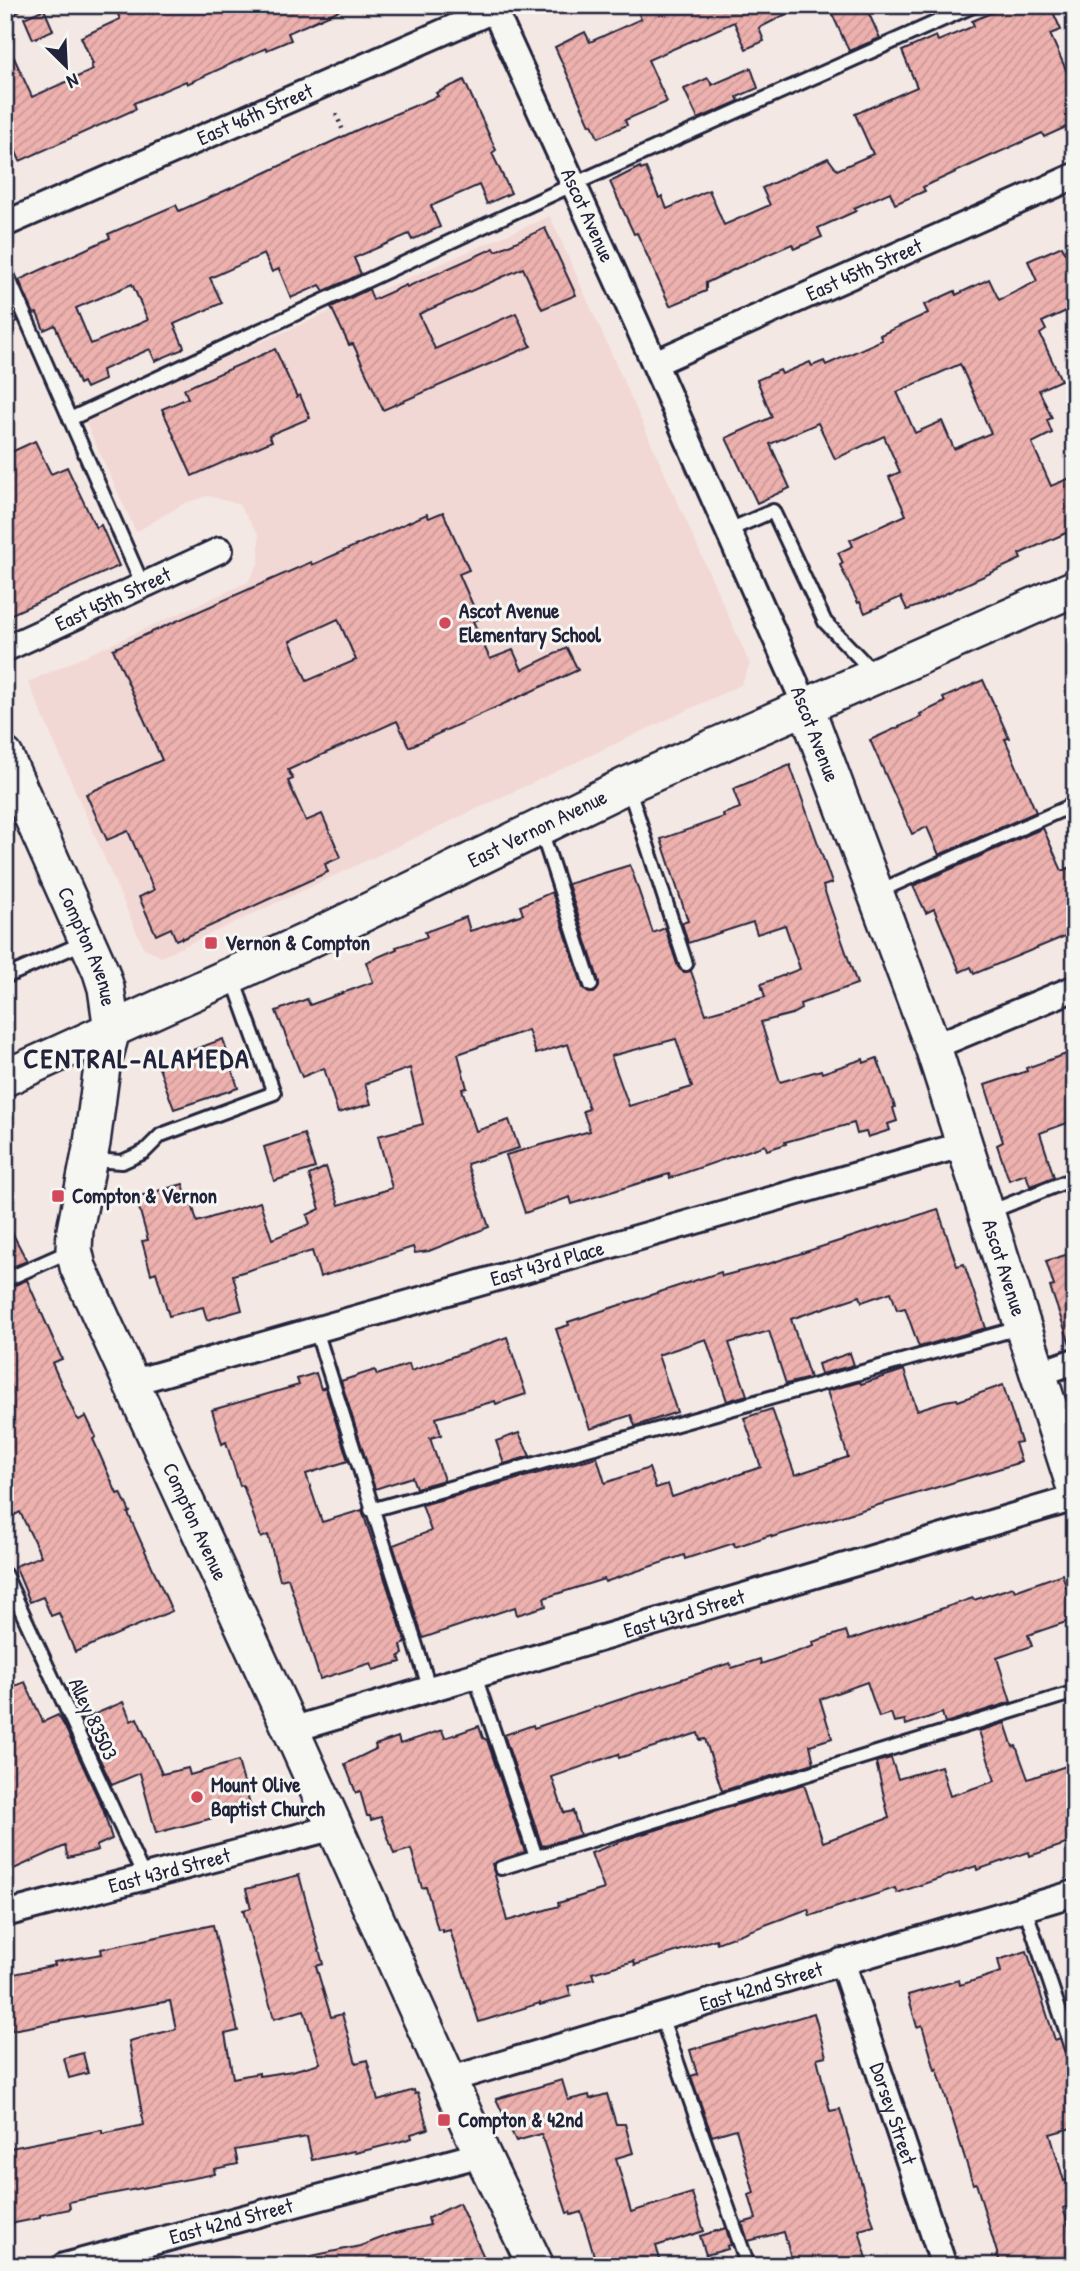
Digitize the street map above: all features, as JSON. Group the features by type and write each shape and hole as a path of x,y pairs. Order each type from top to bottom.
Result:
{"street":[{"name":"Ascot Avenue","path":"497,7 806,707 933,1047 1075,1488"},
{"name":"East 46th Street","path":"5,223 497,7"},
{"name":"East 45th Street","path":"654,363 1075,176"},
{"name":"East 45th Street","path":"5,649 220,550"},
{"name":"East Vernon Avenue","path":"5,1078 310,940 627,785 1075,587"},
{"name":"Compton Avenue","path":"8,768 88,940 106,988 112,1030 102,1067 89,1159 75,1230 74,1249 83,1282 291,1730 482,2154 536,2266"},
{"path":"933,1047 1075,988"},
{"name":"East 43rd Place","path":"130,1383 965,1144"},
{"path":"1038,1374 1075,1361"},
{"name":"East 43rd Street","path":"291,1730 1075,1498"},
{"name":"East 43rd Street","path":"5,1914 335,1827"},
{"name":"East 42nd Street","path":"448,2080 1075,1894"},
{"name":"Dorsey Street","path":"842,1961 944,2266"},
{"name":"East 42nd Street","path":"64,2266 482,2154"}],"lane":[{"path":"5,9 14,5"},
{"path":"70,419 574,184 975,5"},
{"path":"5,270 143,586"},
{"path":"729,530 772,511 825,622 876,676"},
{"path":"627,785 686,964"},
{"path":"875,892 1075,804"},
{"path":"540,826 591,985"},
{"path":"5,977 88,940"},
{"path":"89,1159 122,1162 144,1152 162,1135 274,1093 232,975"},
{"path":"987,1213 1075,1178"},
{"path":"5,1280 74,1249"},
{"path":"372,1510 1023,1327"},
{"path":"316,1330 430,1690"},
{"name":"Alley 83503","path":"5,1575 145,1879"},
{"path":"475,1676 536,1857"},
{"path":"501,1868 1075,1692"},
{"path":"1025,1908 1075,2057"},
{"path":"661,2016 748,2266"}],"path":[{"path":"336,114 344,133"}],"shaded area":[{"name":"Ascot Avenue Elementary School","path":"550,216 750,664 741,685 161,957 143,947 28,682 248,582 259,562 259,535 238,504 208,496 185,503 136,532 84,419"}],"building":[{"path":"114,5 351,5 288,33 291,40 267,50 266,48 187,84 186,81 134,103 136,109 20,161 5,127 5,38 32,97 93,70 81,37 120,19"},
{"path":"635,5 804,5 759,28 764,41 746,49 734,22 648,60 667,102 625,120 627,125 598,138 555,47 585,32 590,42 641,19"},
{"path":"828,5 865,5 880,38 849,51"},
{"path":"1010,5 1050,5 1061,30 1050,34 1067,72 1075,68 1075,123 1044,137 1042,133 984,159 923,187 925,191 895,204 890,192 854,208 856,211 818,228 822,237 794,249 792,244 737,268 706,283 706,291 670,306 610,182 640,167 641,170 646,168 659,198 662,196 667,209 709,190 724,225 770,205 762,188 828,158 837,170 873,154 855,114 917,87 902,51 936,36 938,41 974,26 972,21"},
{"path":"44,9 53,30 33,39 24,18"},
{"path":"751,68 758,88 737,97 739,101 698,119 684,89 708,78 712,85"},
{"path":"464,80 496,150 492,153 511,193 487,204 479,185 431,206 440,227 412,240 409,234 354,258 361,274 324,291 320,285 291,298 279,269 272,272 264,254 210,278 222,303 174,324 184,347 181,350 155,361 150,349 102,370 104,380 86,388 83,382 79,384 55,325 44,330 19,280 110,238 108,234 176,205 179,211 438,96 436,93","holes":["132,284 148,320 91,344 76,308"]},
{"path":"545,228 576,295 542,309 523,268 419,314 435,349 516,313 531,346 383,410 353,344 349,345 331,307 369,289 373,300 494,248 496,251"},
{"path":"1062,246 1075,275 1075,307 1042,322 1046,330 1040,334 1061,380 1039,390 1052,418 1047,420 1052,433 1032,443 1051,486 1075,476 1075,529 1019,554 1021,559 921,605 907,610 901,597 865,613 840,565 843,563 838,553 853,546 850,540 906,515 889,477 900,472 884,436 835,459 818,423 770,444 790,488 757,503 726,438 772,417 757,380 780,370 782,374 810,362 812,366 824,361 826,365 882,340 880,335 928,313 924,305 955,291 956,295 989,279 999,300 1037,281 1028,261","holes":["960,364 991,433 954,449 942,421 915,433 897,392"]},
{"path":"5,292 18,321 5,326"},
{"path":"275,349 310,418 269,435 272,441 192,476 162,409 188,398 184,389"},
{"path":"35,441 51,474 67,467 96,528 101,525 119,566 5,617 5,455"},
{"path":"443,512 469,570 459,574 479,619 473,621 490,659 513,650 522,670 567,648 578,670 409,747 397,721 288,770 293,779 288,781 306,821 322,814 341,857 325,864 328,872 182,939 176,940 171,928 156,935 139,897 154,890 128,831 107,840 86,794 162,760 113,649 311,562 312,565 427,514 429,518","holes":["338,619 356,660 307,681 290,641"]},
{"path":"983,680 1009,738 1005,739 1036,812 939,855 927,827 912,834 870,740 921,717 920,714 945,702 943,698"},
{"path":"790,765 832,883 823,886 857,984 800,1004 801,1009 792,1014 761,1022 780,1082 821,1070 822,1073 863,1059 864,1063 877,1058 895,1107 893,1108 897,1121 888,1124 890,1130 868,1137 866,1132 857,1134 854,1123 785,1142 786,1144 767,1150 765,1145 670,1178 669,1174 572,1204 570,1197 525,1213 506,1155 590,1131 583,1111 589,1109 568,1044 536,1054 528,1030 458,1054 467,1088 462,1089 476,1131 509,1120 519,1148 467,1164 489,1227 429,1251 415,1253 413,1247 320,1277 312,1251 233,1275 242,1310 207,1320 203,1307 169,1316 156,1272 151,1274 142,1241 148,1240 136,1197 183,1184 187,1197 190,1196 197,1222 260,1202 272,1239 310,1224 307,1215 320,1209 309,1175 326,1167 339,1205 392,1188 378,1136 423,1124 410,1068 365,1084 371,1104 338,1113 324,1068 302,1077 276,1011 307,999 310,1005 373,982 366,962 397,949 396,947 427,937 425,932 466,917 470,931 523,914 520,906 552,892 583,988 594,993 599,982 568,884 630,865 653,933 665,928 678,967 684,972 691,971 706,1014 765,997 761,984 800,969 785,925 757,934 753,922 688,943 682,923 688,921 661,839 724,817 723,814 740,808 733,789","holes":["676,1039 692,1087 629,1106 611,1056"]},
{"path":"1043,828 1062,871 1075,865 1075,932 974,974 971,967 960,972 934,909 926,913 913,886"},
{"path":"223,1039 238,1088 174,1109 158,1065"},
{"path":"1075,1051 1075,1120 1040,1133 1054,1177 1030,1186 1026,1174 1009,1180 997,1145 1003,1142 985,1085"},
{"path":"304,1134 315,1168 274,1181 264,1147"},
{"path":"938,1209 957,1266 964,1264 986,1328 919,1347 905,1308 897,1310 891,1292 862,1302 860,1296 791,1319 810,1378 786,1384 769,1331 729,1343 747,1395 727,1401 706,1339 658,1355 677,1412 635,1426 631,1415 590,1429 556,1329 569,1325 568,1322 721,1272 722,1276 768,1264"},
{"path":"5,1219 27,1261 5,1270"},
{"path":"1075,1252 1075,1347 1071,1347 1050,1287 1054,1286 1046,1261"},
{"path":"27,1280 62,1359 52,1363 76,1417 79,1420 86,1416 117,1494 121,1493 130,1512 128,1513 172,1611 75,1652 59,1613 51,1616 43,1597 30,1602 15,1566 41,1556 20,1512 5,1520 5,1289"},
{"path":"507,1337 526,1394 436,1418 441,1435 430,1438 444,1480 416,1488 412,1477 375,1489 341,1381 375,1370 377,1375 409,1364 411,1371"},
{"path":"850,1353 854,1365 821,1374 818,1364"},
{"path":"904,1370 917,1410 945,1401 958,1401 1003,1385 1021,1442 1015,1443 1021,1462 772,1537 771,1535 735,1547 734,1543 685,1559 684,1555 605,1582 604,1579 544,1598 546,1606 517,1615 515,1607 423,1638 393,1545 431,1531 422,1505 597,1457 605,1483 649,1468 656,1488 668,1484 672,1497 761,1467 744,1418 772,1409 795,1475 848,1457 827,1391 860,1382 861,1384"},
{"path":"316,1373 321,1389 325,1387 348,1461 306,1474 322,1522 362,1510 406,1643 401,1645 401,1662 373,1670 371,1663 320,1679 288,1578 280,1580 268,1535 261,1538 226,1442 222,1444 212,1410 299,1385 297,1379"},
{"path":"519,1433 530,1456 504,1464 496,1441"},
{"path":"1062,1574 1075,1611 1075,1619 1028,1635 1032,1646 997,1658 1011,1702 945,1723 942,1713 906,1725 905,1720 894,1722 891,1713 879,1717 867,1682 820,1699 832,1738 810,1745 814,1763 722,1791 705,1739 700,1740 698,1733 619,1758 618,1754 552,1777 564,1813 573,1811 580,1835 542,1846 504,1735 533,1725 534,1728 730,1663 732,1668 760,1659 761,1664 814,1646 813,1642 846,1631 849,1640 973,1598 974,1600 1013,1587 1015,1591"},
{"path":"25,1682 43,1722 58,1715 65,1727 103,1809 112,1839 96,1846 98,1850 68,1858 65,1846 5,1873 5,1690"},
{"path":"123,1702 131,1721 137,1718 162,1774 188,1768 190,1775 238,1761 251,1808 156,1833 140,1773 112,1785 81,1720"},
{"path":"1005,1723 1028,1779 1075,1763 1075,1841 1030,1856 1029,1852 977,1870 976,1866 897,1893 895,1888 810,1916 808,1909 717,1943 716,1939 635,1965 634,1961 592,1973 594,1979 568,1986 571,1996 479,2022 450,1930 438,1930 426,1887 422,1888 411,1849 394,1854 381,1817 371,1820 370,1816 367,1816 360,1791 356,1793 345,1764 376,1749 375,1745 398,1737 400,1744 442,1730 445,1738 479,1726 483,1738 487,1740 525,1852 492,1864 507,1921 604,1889 591,1853 630,1838 804,1784 823,1842 889,1818 876,1762 891,1758 898,1779 941,1766 950,1796 995,1781 979,1731"},
{"path":"299,1875 323,1964 316,1966 331,2017 342,2014 356,2063 367,2060 378,2101 414,2090 415,2094 418,2093 428,2129 395,2143 312,2160 307,2137 235,2150 238,2164 214,2169 215,2174 69,2202 70,2209 10,2224 5,2198 5,2149 102,2130 102,2134 144,2125 129,2041 176,2029 170,2001 12,2030 5,1993 5,1976 55,1965 54,1962 102,1954 101,1949 213,1925 238,2031 225,2034 233,2078 292,2071 320,2063 304,2010 274,2019 243,1910 251,1908 246,1889"},
{"path":"1027,1951 1055,2040 1060,2038 1067,2060 1075,2066 1075,2127 1050,2134 1064,2181 1075,2178 1075,2204 1063,2208 1075,2245 1075,2266 1001,2266 922,2025 917,2027 908,1995 959,1980 960,1985 1001,1972 998,1960"},
{"path":"814,2013 826,2056 817,2058 830,2111 840,2109 874,2226 859,2230 869,2266 793,2266 784,2232 748,2241 742,2223 756,2219 749,2195 754,2193 736,2129 712,2136 691,2076 697,2074 690,2050"},
{"path":"83,2053 88,2073 69,2078 64,2058"},
{"path":"562,2080 568,2100 589,2095 590,2099 607,2094 616,2124 625,2124 633,2153 616,2158 631,2212 692,2193 704,2231 656,2246 662,2266 597,2266 581,2212 571,2215 570,2212 567,2213 541,2134 516,2141 496,2099"},
{"path":"459,2203 488,2266 312,2266 311,2256 360,2246 392,2234 430,2225 428,2218"},
{"path":"726,2228 731,2245 727,2246 728,2249 706,2255 700,2236"}],"place":[{"name":"Ascot Avenue Elementary School","path":"445,623"},
{"name":"Vernon & Compton","path":"211,943"},
{"name":"Compton & Vernon","path":"58,1196"},
{"name":"Mount Olive Baptist Church","path":"197,1797"},
{"name":"Compton & 42nd","path":"444,2120"}],"district":[{"name":"CENTRAL-ALAMEDA","path":"137,1058"}]}
